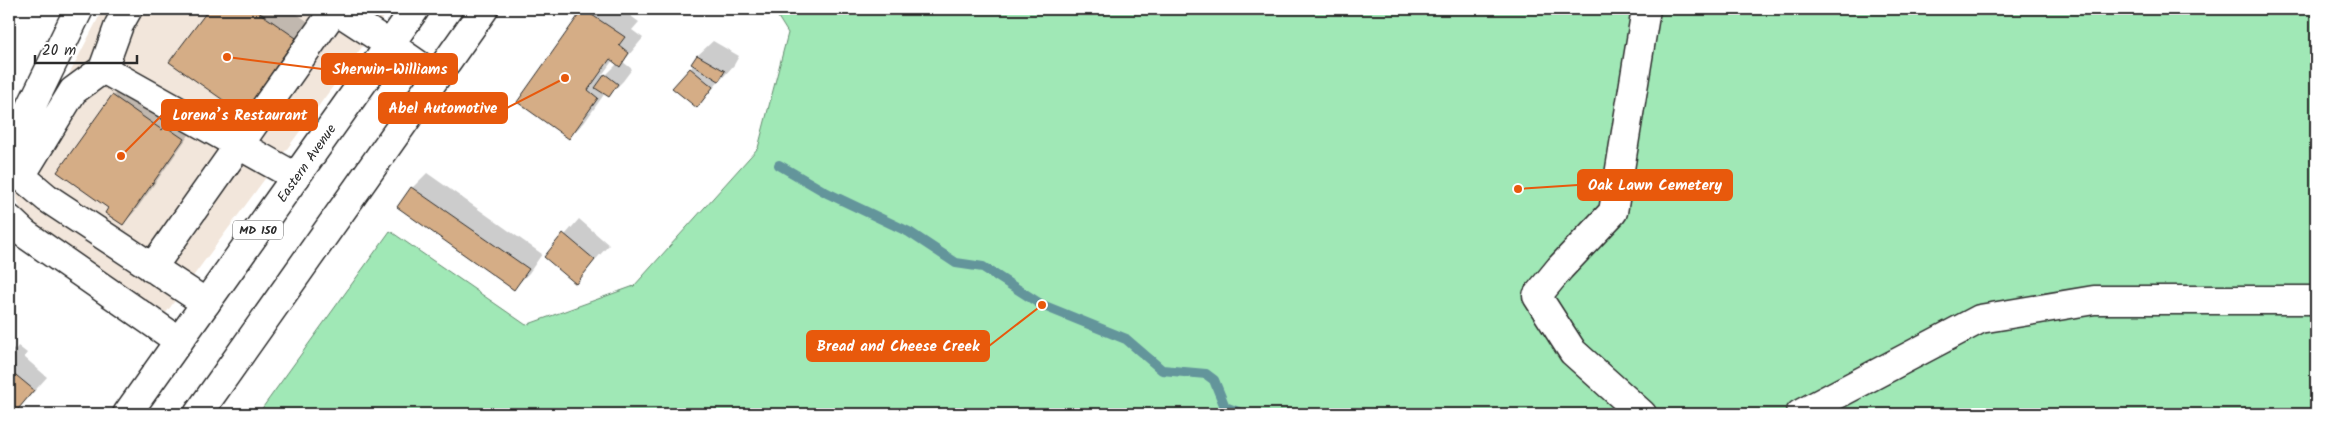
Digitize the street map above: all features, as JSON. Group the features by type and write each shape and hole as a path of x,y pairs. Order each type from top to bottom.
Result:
{"main road":[{"path":"9,152 79,9"},
{"path":"128,9 119,25 103,69 73,90 21,176 47,198 206,303"},
{"path":"152,268 335,9 436,77"},
{"name":"Eastern Avenue","path":"127,414 415,9"},
{"path":"198,414 484,9"},
{"path":"1642,414 1573,352 1537,296 1560,268 1613,212 1646,9"},
{"path":"103,69 296,177"},
{"path":"9,218 24,234 179,340"},
{"path":"1800,414 1980,319 2094,300 2316,300"}],"shaded area":[{"path":"103,9 390,9 166,313 23,217 12,185"}],"green space":[{"path":"773,9 2316,9 2316,414 258,414 390,231 526,325 634,286 758,148 788,33"}],"building":[{"path":"209,9 254,9 296,38 243,114 169,62"},
{"path":"583,9 625,37 619,45 629,53 620,67 610,59 588,90 598,98 569,139 517,102"},
{"path":"697,55 725,71 719,81 691,64"},
{"path":"690,68 713,87 697,108 672,88"},
{"path":"605,74 618,84 609,97 595,88"},
{"path":"112,95 162,130 165,126 184,139 123,225 105,213 108,208 57,172"},
{"path":"411,187 529,269 514,290 397,207"},
{"path":"563,233 595,260 576,284 544,257"},
{"path":"9,363 15,367 11,371 34,390 14,414 9,414"}],"waterway":[{"path":"779,165 827,193 909,232 956,263 983,267 1042,305 1126,339 1162,370 1206,374 1214,380 1225,407 1243,414"}],"place":[{"name":"Sherwin-Williams","path":"227,57"},
{"name":"Abel Automotive","path":"565,78"},
{"name":"Lorena’s Restaurant","path":"121,156"},
{"name":"Oak Lawn Cemetery","path":"1518,189"},
{"name":"Bread and Cheese Creek","path":"1042,305"}]}
